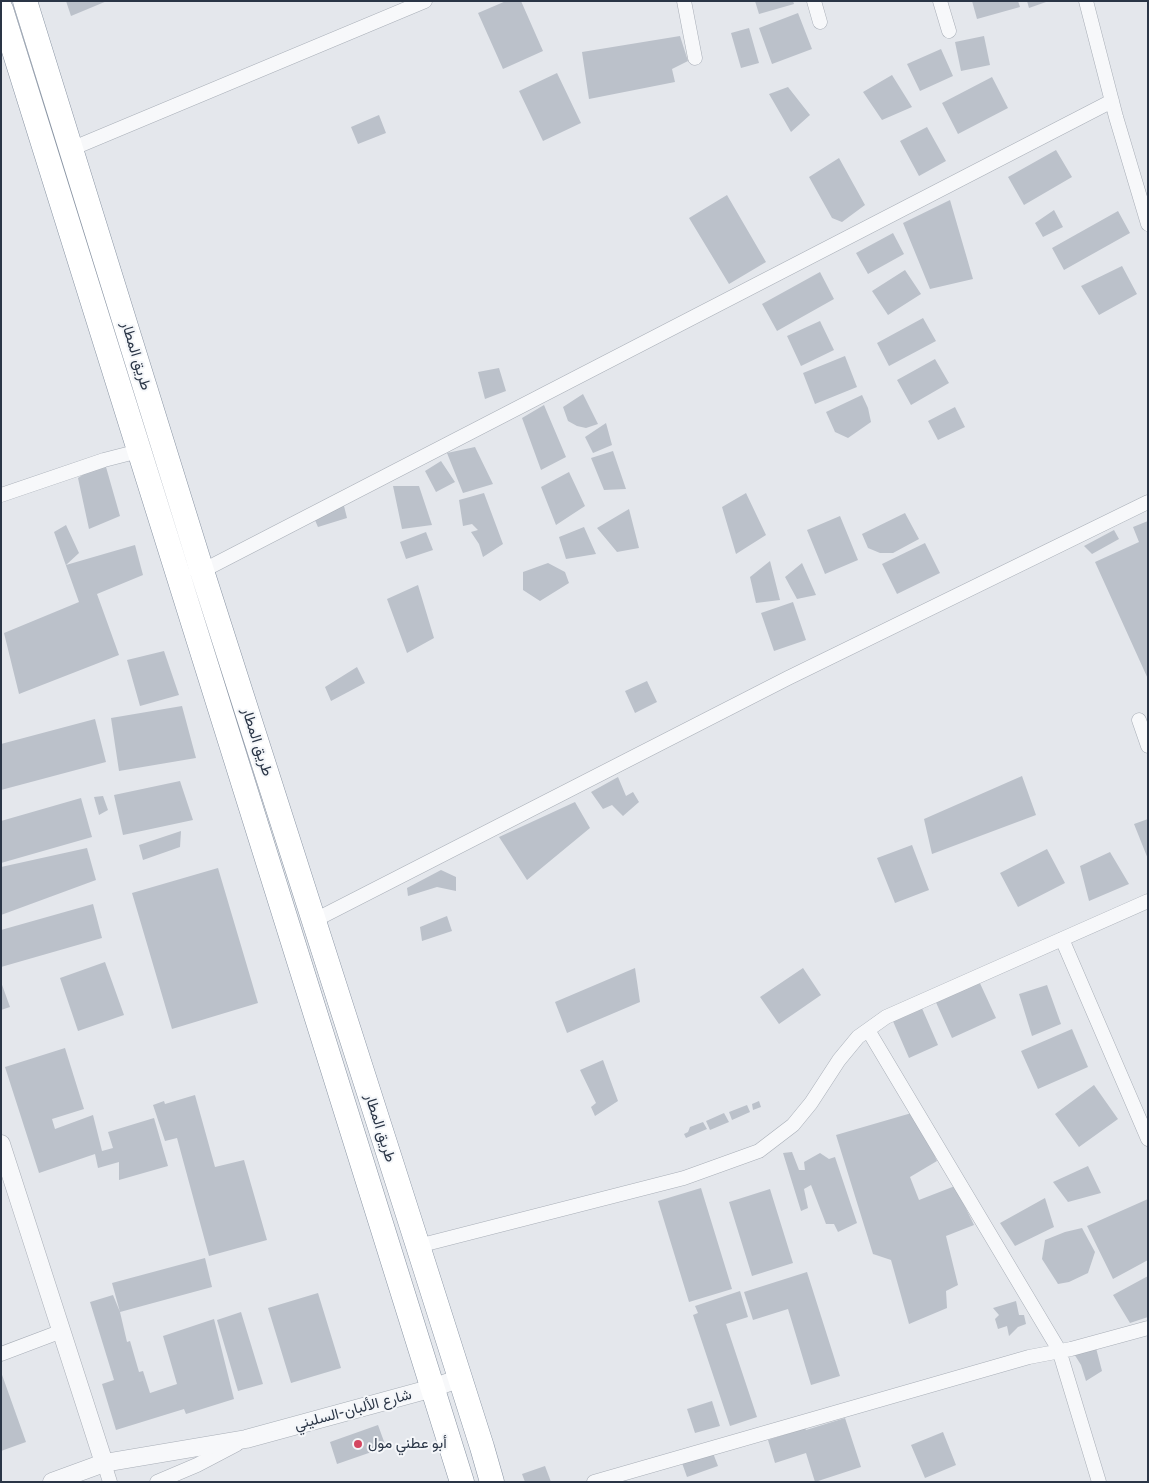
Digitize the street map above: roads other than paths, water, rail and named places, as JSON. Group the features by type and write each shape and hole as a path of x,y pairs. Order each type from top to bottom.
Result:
{"highway":[{"name":"طريق المطار","path":"25,1 202,571 492,1482"},
{"name":"طريق المطار","path":"1,8 462,1482"},
{"path":"92,298 115,288"}],"street":[{"path":"71,149 425,1"},
{"path":"684,1 695,58"},
{"path":"814,1 820,22"},
{"path":"940,1 949,31"},
{"path":"1086,1 1112,101 1148,224"},
{"path":"202,571 1112,101"},
{"path":"1,495 104,460 139,451"},
{"path":"313,921 788,678 1148,502"},
{"path":"1139,720 1148,746"},
{"path":"418,1246 684,1178 760,1151 793,1125 811,1103 839,1060 858,1037 886,1018 1148,901"},
{"path":"1062,939 1148,1139"},
{"path":"868,1030 1059,1350 1099,1482"},
{"path":"1,1144 110,1482"},
{"path":"594,1482 1029,1356 1071,1349 1148,1328"},
{"path":"1,1354 62,1332"},
{"name":"شارع الألبان-السليني","path":"52,1482 104,1463 246,1438 433,1388 460,1378"},
{"name":"شارع الألبان-السليني","path":"157,1482 197,1465 246,1438"}],"place":[{"name":"أبو عطني مول","path":"358,1444"}]}
